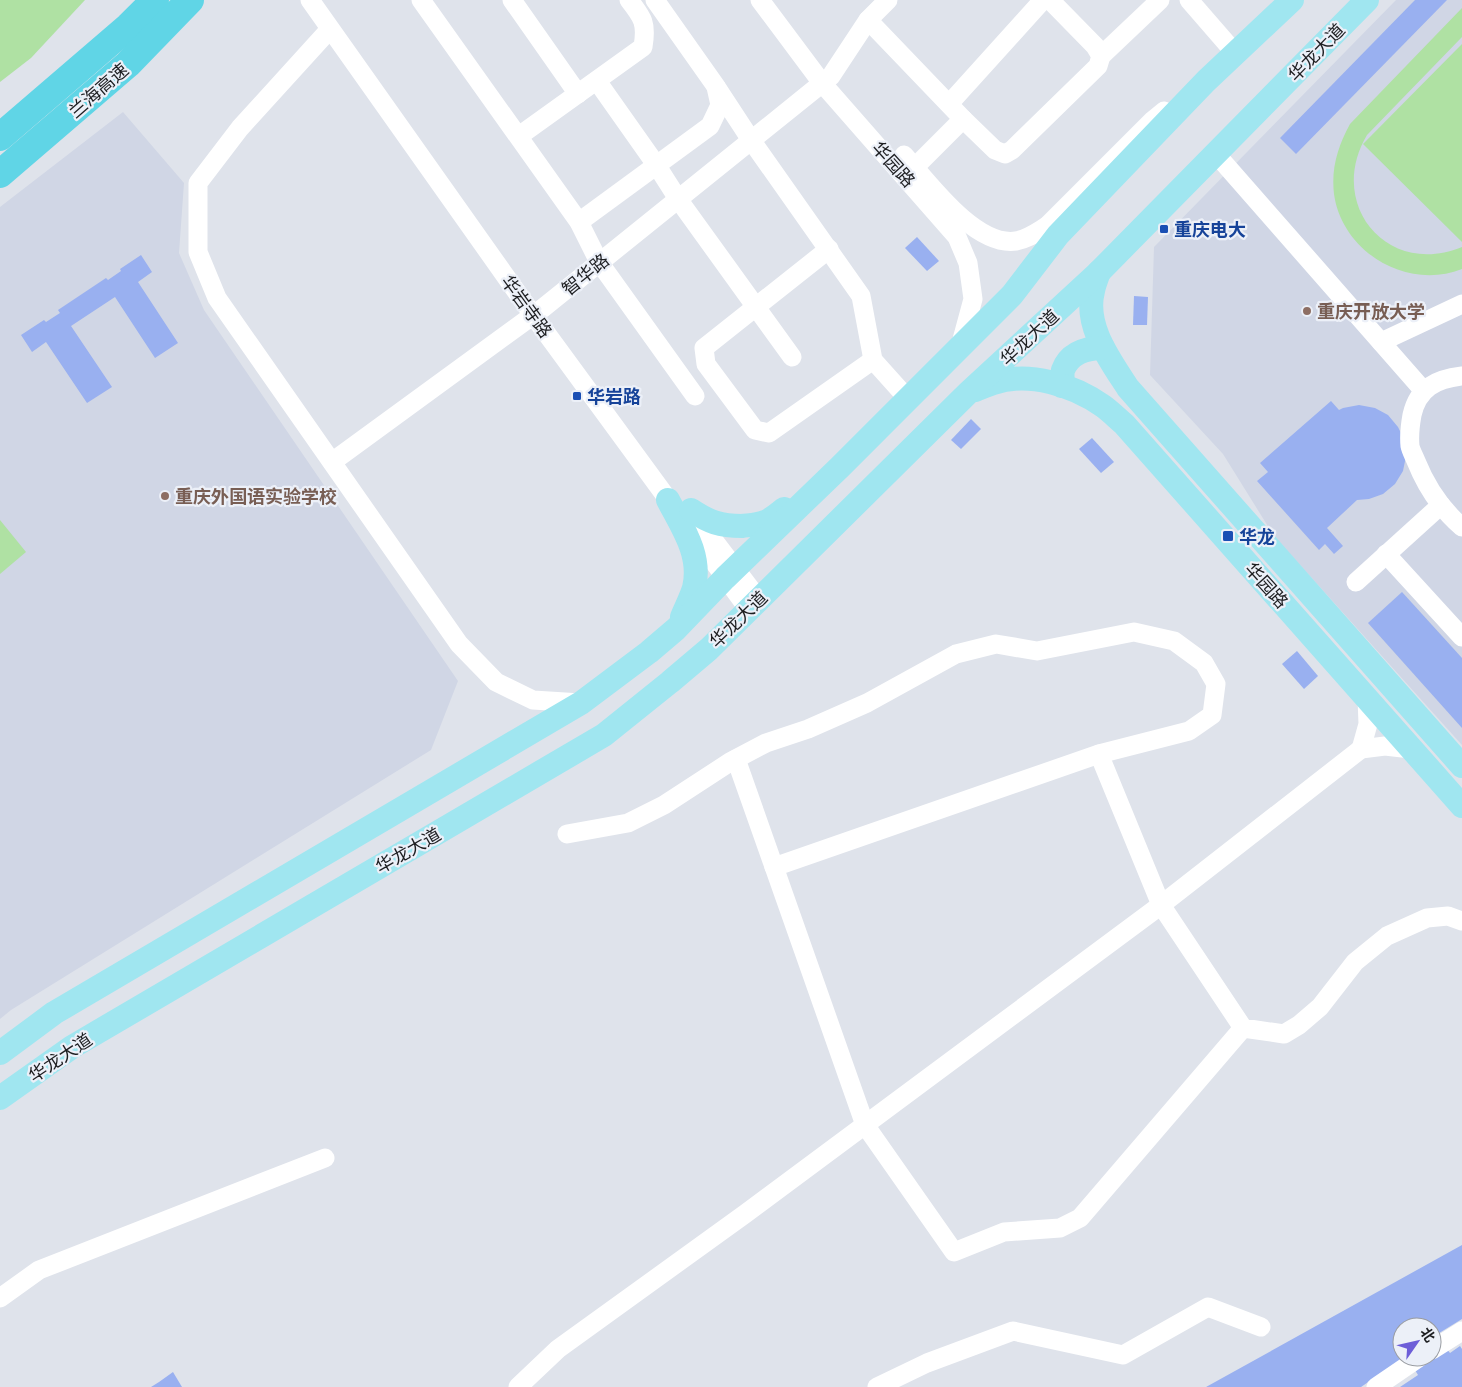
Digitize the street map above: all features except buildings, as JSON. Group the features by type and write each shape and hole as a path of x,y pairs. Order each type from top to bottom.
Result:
{"highway":[{"name":"兰海高速","path":"0,137 129,26 155,0"},
{"name":"兰海高速","path":"0,174 128,64 190,0"}],"main road":[{"name":"华龙大道","path":"0,1053 54,1013 581,703 650,652 676,629 730,573 840,467 1012,295 1058,234 1206,81 1292,0"},
{"name":"华龙大道","path":"0,1098 72,1047 604,735 670,682 754,605 969,392 1099,272 1367,0"},
{"name":"华园路","path":"1099,272 1092,291 1091,308 1095,330 1103,348 1128,388 1462,766"},
{"path":"1062,386 1063,370 1070,359 1079,352 1091,348 1103,348"},
{"name":"华园路","path":"969,392 995,382 1017,379 1039,380 1062,386 1103,406 1124,424 1462,806"},
{"path":"691,510 705,520 716,524 737,526 763,523 772,519 840,467"},
{"path":"668,500 690,542 696,572 692,592 676,629"}],"street":[{"name":"华岩寺路","path":"310,0 538,311 691,510 730,573"},
{"name":"华岩寺路","path":"324,0 668,500 730,573 754,605"},
{"path":"420,0 580,222 599,262 695,396"},
{"path":"512,0 578,94"},
{"path":"519,136 642,47 645,32 642,16 629,0"},
{"path":"655,0 861,296 873,360 908,398"},
{"name":"华园路","path":"760,0 826,79 910,172 974,228 995,238 1015,241 1029,238 1047,226"},
{"name":"华园路","path":"775,0 826,79"},
{"name":"智华路","path":"332,462 538,311 826,79 868,20 888,0"},
{"path":"949,104 1044,0"},
{"path":"1050,0 1095,46 1101,56"},
{"path":"868,20 964,119 996,150 1004,154 1012,150 1098,66 1101,56 1160,0"},
{"path":"1189,0 1235,53"},
{"path":"330,29 240,128 198,183 198,252 217,298 459,644 496,682 533,700 581,703"},
{"path":"597,81 678,199 792,357"},
{"name":"华龙大道","path":"1012,295 1034,244 1047,226 1153,120 1206,81"},
{"path":"580,222 710,126 720,105 715,85"},
{"path":"910,172 964,119"},
{"path":"1216,154 1424,390"},
{"name":"华园路","path":"910,172 957,237 968,264 973,299 960,347"},
{"path":"829,250 704,348 706,364 756,430 769,433 873,360"},
{"path":"1381,342 1462,304"},
{"path":"1462,376 1442,379 1424,390 1414,407 1410,427 1411,448 1423,477 1441,505 1462,527"},
{"path":"1356,582 1441,505"},
{"path":"1386,554 1462,638"},
{"path":"567,834 628,823 664,805 736,758 766,743 808,729 867,703 956,654 996,644 1038,651 1134,632 1174,641 1204,663 1216,684 1212,715 1189,731 1099,754 774,867"},
{"path":"1361,750 1368,724 1367,698"},
{"path":"518,1387 558,1349 865,1125 1161,905 1361,750 1385,746 1411,749"},
{"path":"1099,754 1161,905 1243,1028 1284,1034 1299,1025 1320,1007 1355,962 1387,936 1427,918 1448,916 1462,921"},
{"path":"736,758 865,1125 954,1252 1004,1232 1060,1228 1080,1218 1243,1028"},
{"path":"0,1298 39,1270 325,1158"},
{"path":"876,1387 927,1363 1013,1331 1123,1355 1208,1307 1261,1327"},
{"path":"1442,1344 1462,1331"},
{"path":"1376,1387 1405,1367"}],"shaded area":[{"name":"重庆开放大学","path":"1396,0 1462,0 1462,745 1274,536 1223,454 1150,375 1154,247"},
{"name":"重庆外国语实验学校","path":"123,112 184,183 179,253 204,310 458,681 431,750 11,1010 0,1019 0,207"}],"green space":[{"path":"0,0 85,0 31,58 0,82"},
{"path":"1462,8 1462,37 1367,135 1356,161 1354,186 1359,209 1371,228 1388,243 1410,252 1435,254 1462,247 1462,269 1441,274 1420,275 1399,270 1380,262 1364,249 1350,233 1340,215 1334,194 1335,166 1339,149 1350,124"},
{"path":"1462,44 1462,242 1363,144"},
{"path":"0,520 26,552 0,574"}],"place":[{"name":"重庆电大","path":"1164,229"},
{"name":"重庆开放大学","path":"1307,311"},
{"name":"华岩路","path":"577,396"},
{"name":"重庆外国语实验学校","path":"165,496"},
{"name":"华龙","path":"1228,536"}]}
